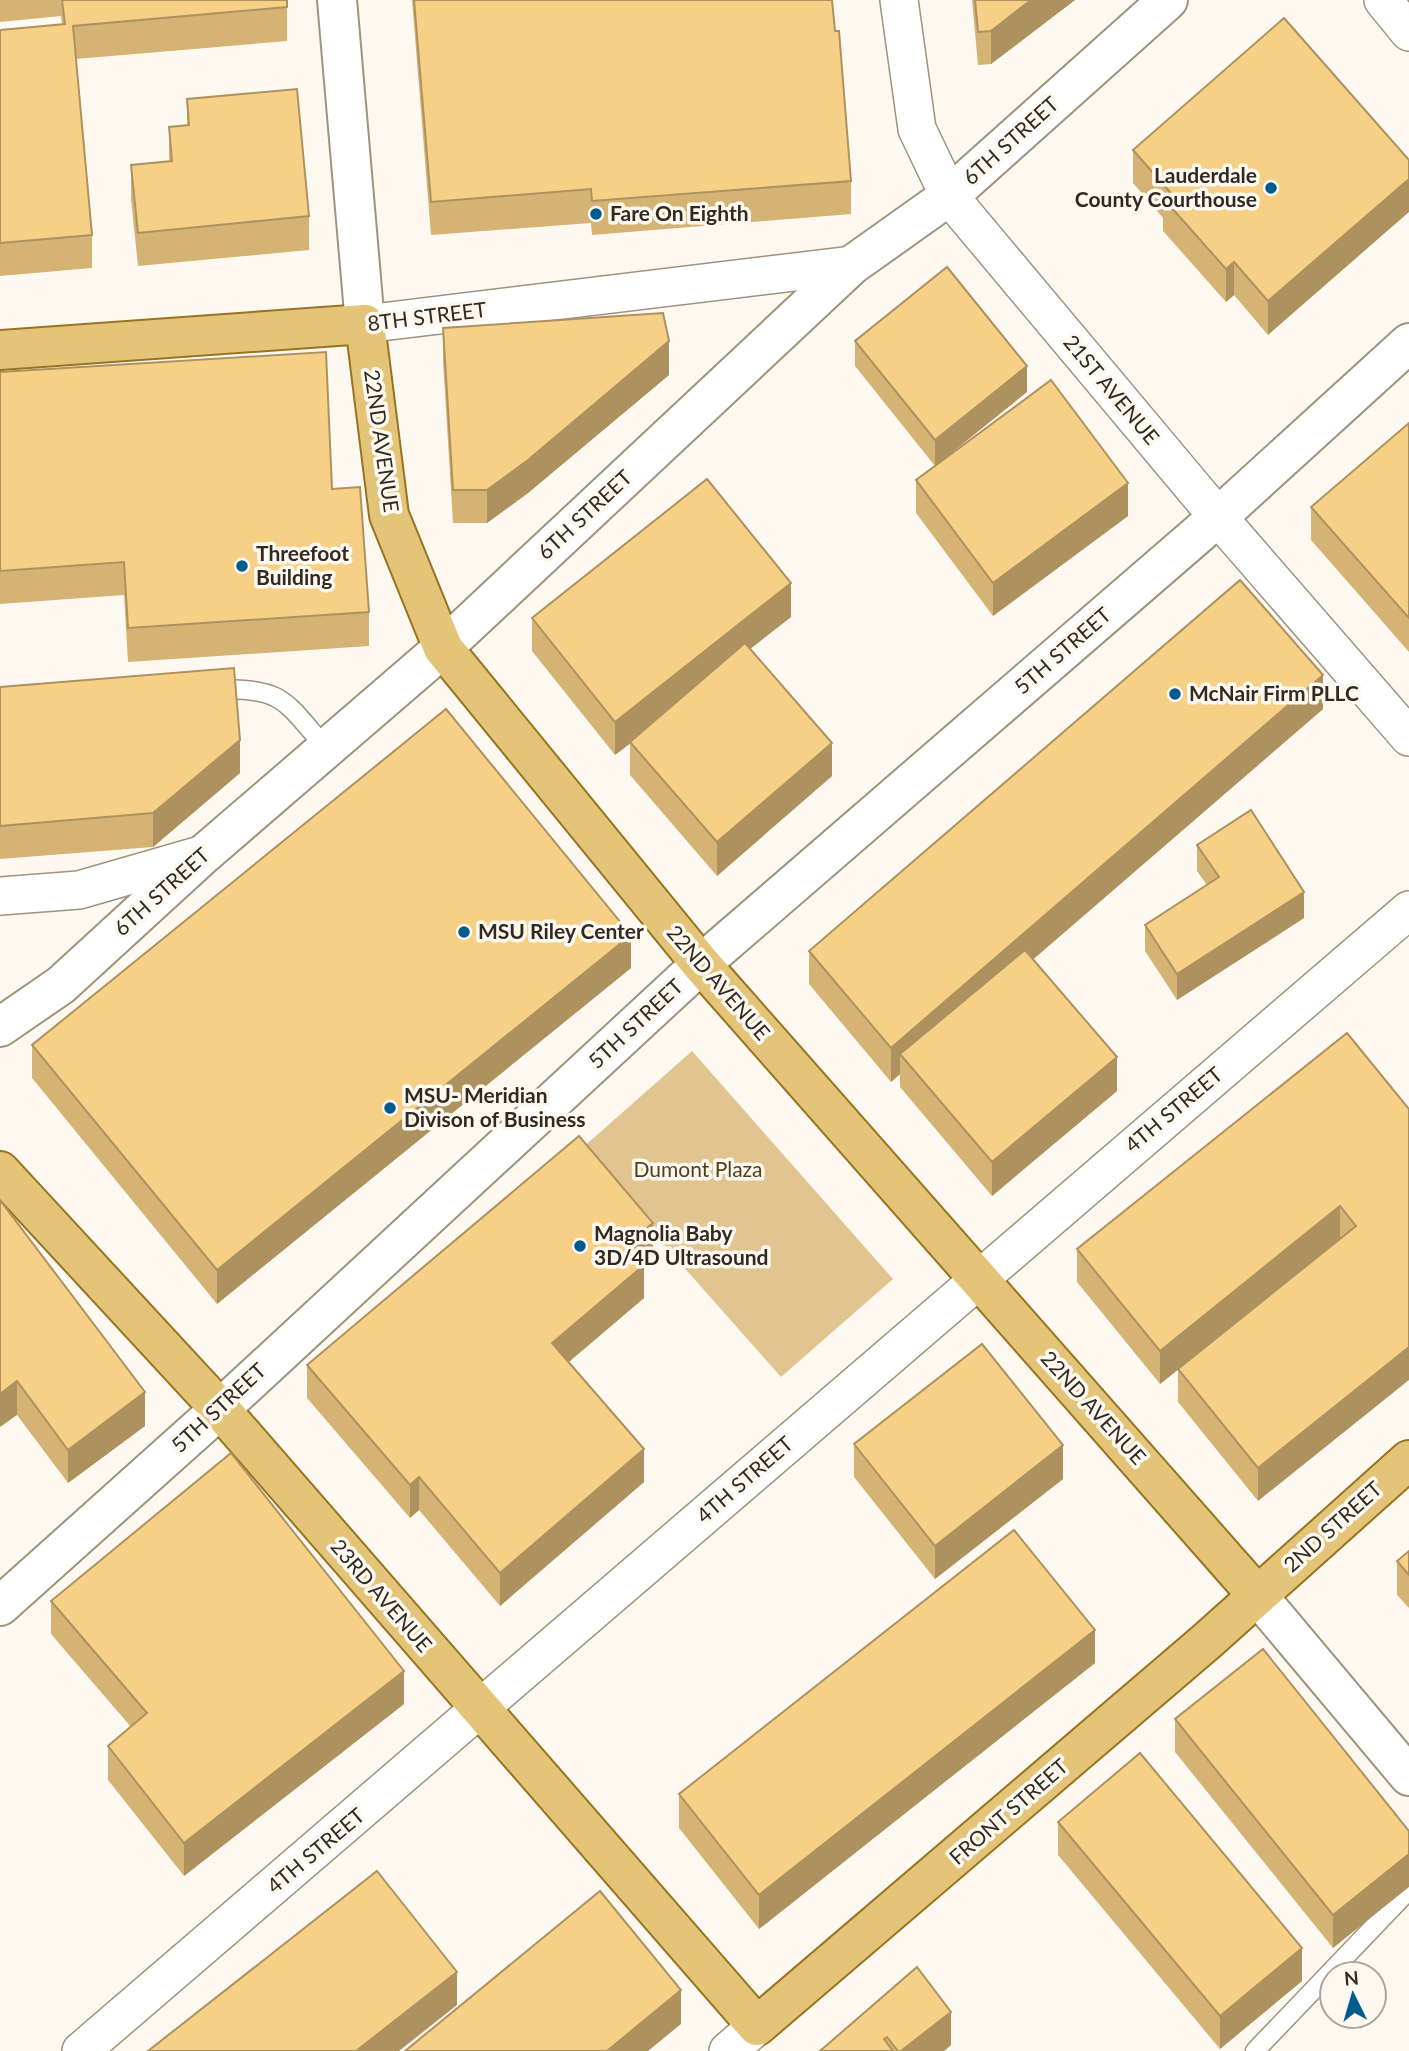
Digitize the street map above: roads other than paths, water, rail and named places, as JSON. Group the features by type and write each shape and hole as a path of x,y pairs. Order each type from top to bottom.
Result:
{"main road":[{"name":"8TH STREET","path":"0,350 365,324"},
{"name":"22ND AVENUE","path":"365,324 389,515 443,648 701,964 1258,1595"},
{"name":"23RD AVENUE","path":"0,1171 220,1409 481,1712 757,2025"},
{"name":"2ND STREET","path":"1258,1595 1409,1460"},
{"name":"FRONT STREET","path":"757,2025 916,1893 1258,1595"}],"street":[{"name":"22ND AVENUE","path":"337,0 365,324"},
{"name":"21ST AVENUE","path":"899,0 916,129 949,196 1218,517 1409,737"},
{"name":"6TH STREET","path":"0,1027 61,985 204,854 443,648 852,265 949,196 1168,0"},
{"path":"1383,0 1409,32"},
{"name":"8TH STREET","path":"365,324 852,265"},
{"name":"5TH STREET","path":"0,1606 220,1409 701,964 1218,517 1409,343"},
{"path":"0,896 79,890 204,854"},
{"name":"4TH STREET","path":"81,2051 481,1712 976,1278 1409,910"},
{"name":"22ND AVENUE","path":"1258,1595 1409,1776"},
{"path":"728,2051 757,2025"}],"lane":[{"path":"193,689 243,688 281,697 326,748"},
{"path":"1255,2051 1409,1890"}],"place":[{"name":"Lauderdale County Courthouse","path":"1271,188"},
{"name":"Fare On Eighth","path":"596,214"},
{"name":"Threefoot Building","path":"242,566"},
{"name":"McNair Firm PLLC","path":"1175,694"},
{"name":"MSU Riley Center","path":"464,932"},
{"name":"MSU- Meridian Divison of Business","path":"390,1108"},
{"name":"Magnolia Baby 3D/4D Ultrasound","path":"580,1246"}],"park label":[{"name":"Dumont Plaza","path":"698,1170"}]}
